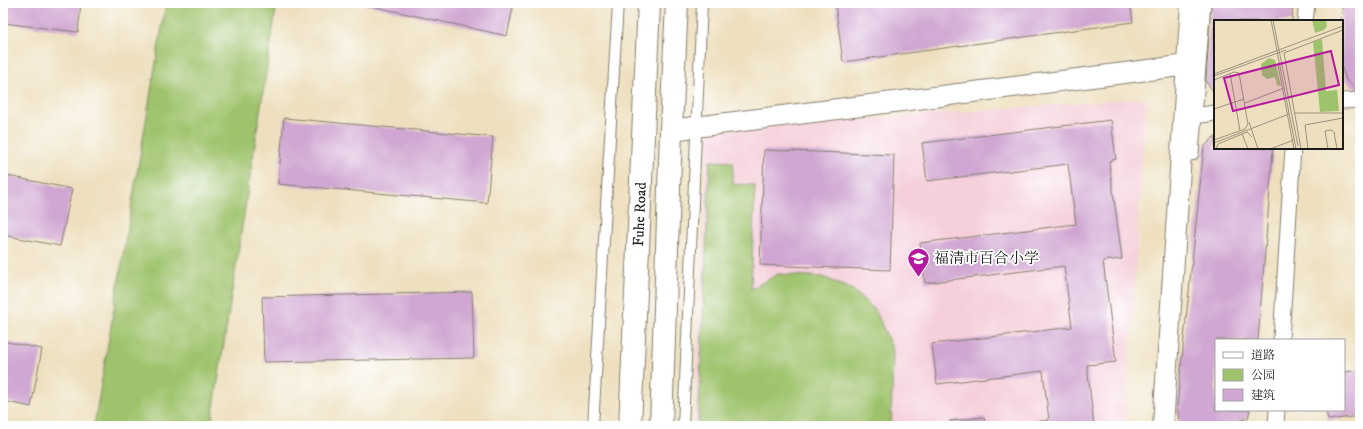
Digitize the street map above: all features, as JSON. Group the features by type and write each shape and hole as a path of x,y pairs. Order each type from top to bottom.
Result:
{"street":[{"name":"Fuhe Road","path":"630,426 649,3"},
{"name":"Fuhe Road","path":"662,426 677,3"},
{"path":"1163,426 1191,3"},
{"path":"1170,426 1168,423 1203,3"},
{"path":"1305,20 1307,3"},
{"path":"672,130 1188,64"},
{"path":"1343,101 1360,100"},
{"path":"1194,116 1214,113"},
{"path":"1281,339 1293,149"},
{"path":"1276,426 1277,411"}],"lane":[{"path":"593,426 618,3"},
{"path":"683,426 702,3"}],"shaded area":[{"name":"福清市百合小学","path":"1146,98 1126,426 694,426 708,131"}],"green space":[{"path":"166,3 277,3 211,426 94,426"},
{"path":"710,161 733,162 732,184 755,185 751,289 778,274 823,277 853,290 876,311 893,351 891,426 698,426"}],"building":[{"path":"3,3 81,3 78,32 3,23"},
{"path":"358,3 514,3 507,36"},
{"path":"835,3 1130,3 1133,22 843,62"},
{"path":"1211,3 1293,3 1292,20 1214,20 1214,92 1206,82"},
{"path":"1343,3 1360,3 1360,93 1346,80 1343,71 1343,20 1341,20"},
{"path":"284,118 493,137 487,203 278,184"},
{"path":"1111,120 1116,159 1109,161 1122,259 1103,261 1116,362 1087,365 1094,426 1006,426 1049,420 1043,371 937,384 932,344 1072,327 1064,266 925,283 920,243 1076,224 1068,164 927,181 922,143"},
{"path":"1214,137 1214,149 1273,150 1258,339 1215,339 1215,411 1250,411 1248,418 1230,424 1217,426 1180,426 1177,406 1204,147"},
{"path":"764,150 894,155 890,270 760,265"},
{"path":"3,175 72,189 60,246 3,235"},
{"path":"472,292 474,358 264,362 262,297"},
{"path":"3,341 42,349 31,407 3,401"},
{"path":"1360,370 1360,416 1328,420 1326,411 1345,411 1345,372"},
{"path":"984,417 986,426 951,426 950,421"}],"place":[{"name":"福清市百合小学","path":"918,278"}]}
